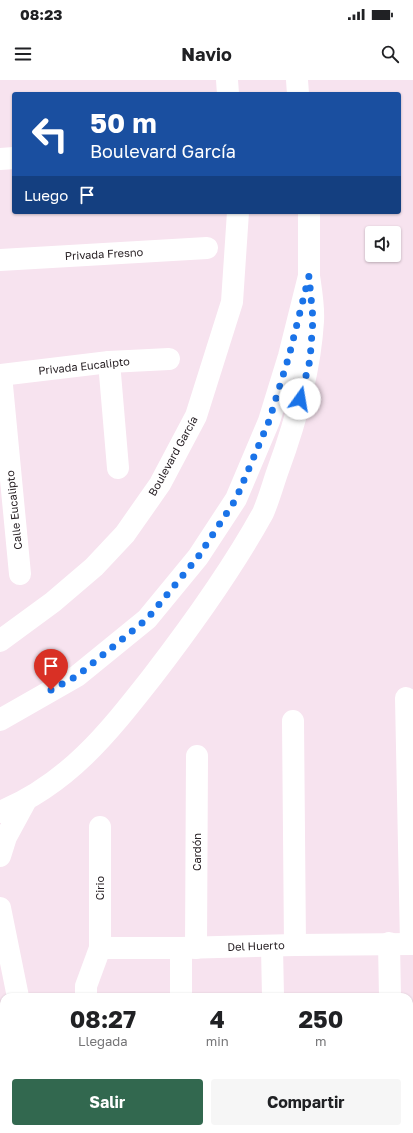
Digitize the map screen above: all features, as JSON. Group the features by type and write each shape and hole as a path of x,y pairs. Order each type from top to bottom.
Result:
{"street":[{"path":"227,80 228,92"},
{"path":"297,80 298,92"},
{"path":"0,159 12,158"},
{"name":"Boulevard García","path":"0,641 53,602 94,567 125,534 160,484 196,416 232,302 238,214"},
{"path":"0,812 25,802 70,770 114,726 178,643 226,574 263,511 294,425 310,360 313,319 309,276 309,214"},
{"name":"Privada Fresno","path":"0,260 207,248"},
{"path":"0,720 77,676 147,619 198,557 236,499 269,421 289,356 309,276"},
{"name":"Privada Eucalipto","path":"1,375 109,362 169,359"},
{"path":"109,362 118,468"},
{"name":"Calle Eucalipto","path":"1,375 20,574"},
{"path":"406,698 412,944"},
{"path":"293,722 295,945"},
{"name":"Cardón","path":"183,993 189,948 197,756"},
{"path":"0,856 6,837 25,802"},
{"name":"Cirio","path":"100,827 100,948"},
{"path":"0,908 17,993"},
{"path":"389,943 390,993"},
{"name":"Del Huerto","path":"100,948 272,947 295,945 389,943 412,944"},
{"path":"272,947 274,993"},
{"path":"86,993 86,986 100,948"}],"route":[{"path":"51,690 77,676 147,619 198,557 236,499 269,421 289,356 309,276 313,319 310,360 300,399"}]}
